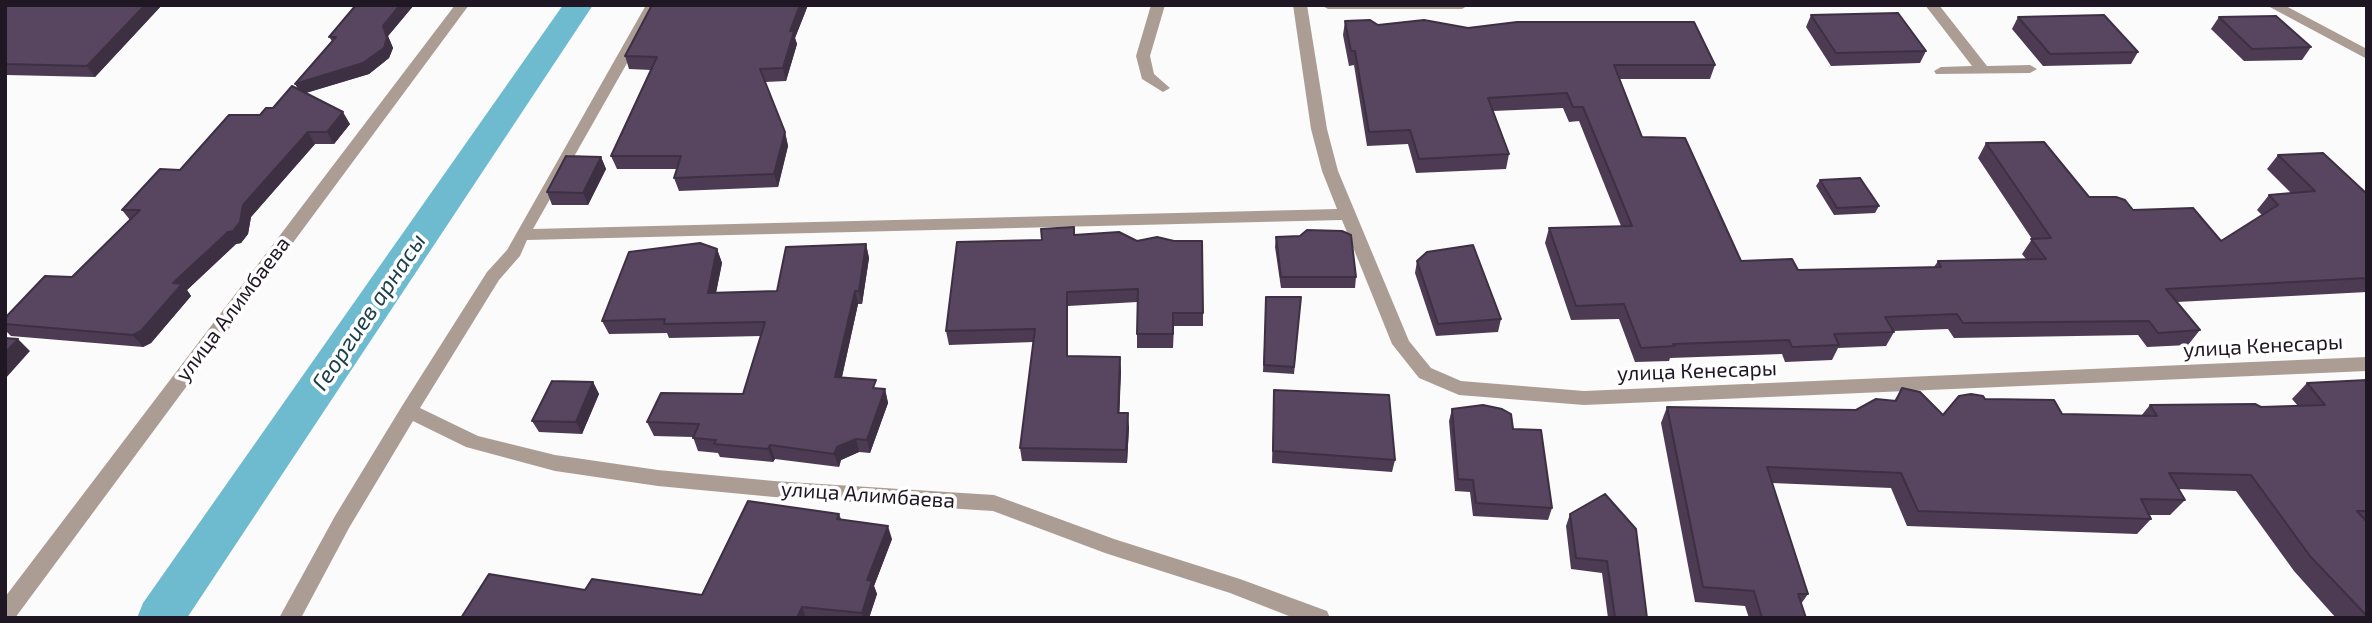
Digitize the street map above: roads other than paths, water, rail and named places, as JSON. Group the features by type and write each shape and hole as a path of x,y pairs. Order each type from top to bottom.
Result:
{"street":[{"name":"улица Алимбаева","path":"5,614 462,5"},
{"path":"290,618 342,522 409,411 492,276 514,252 521,235 653,5"},
{"path":"1157,5 1143,56 1147,76 1163,88"},
{"name":"улица Кенесары","path":"1300,5 1319,129 1330,171 1401,344 1425,373 1459,388 1533,396 1636,396 2367,364"},
{"path":"1328,5 1462,5"},
{"path":"1932,5 1983,71"},
{"path":"2273,5 2367,55"},
{"path":"1941,71 2030,69"},
{"path":"521,235 1348,215"},
{"name":"улица Алимбаева","path":"409,411 473,442 555,463 659,478 774,489 994,503 1112,547 1233,585 1319,618"}],"waterway":[{"name":"Георгиев арнасы","path":"160,618 578,5"}]}
